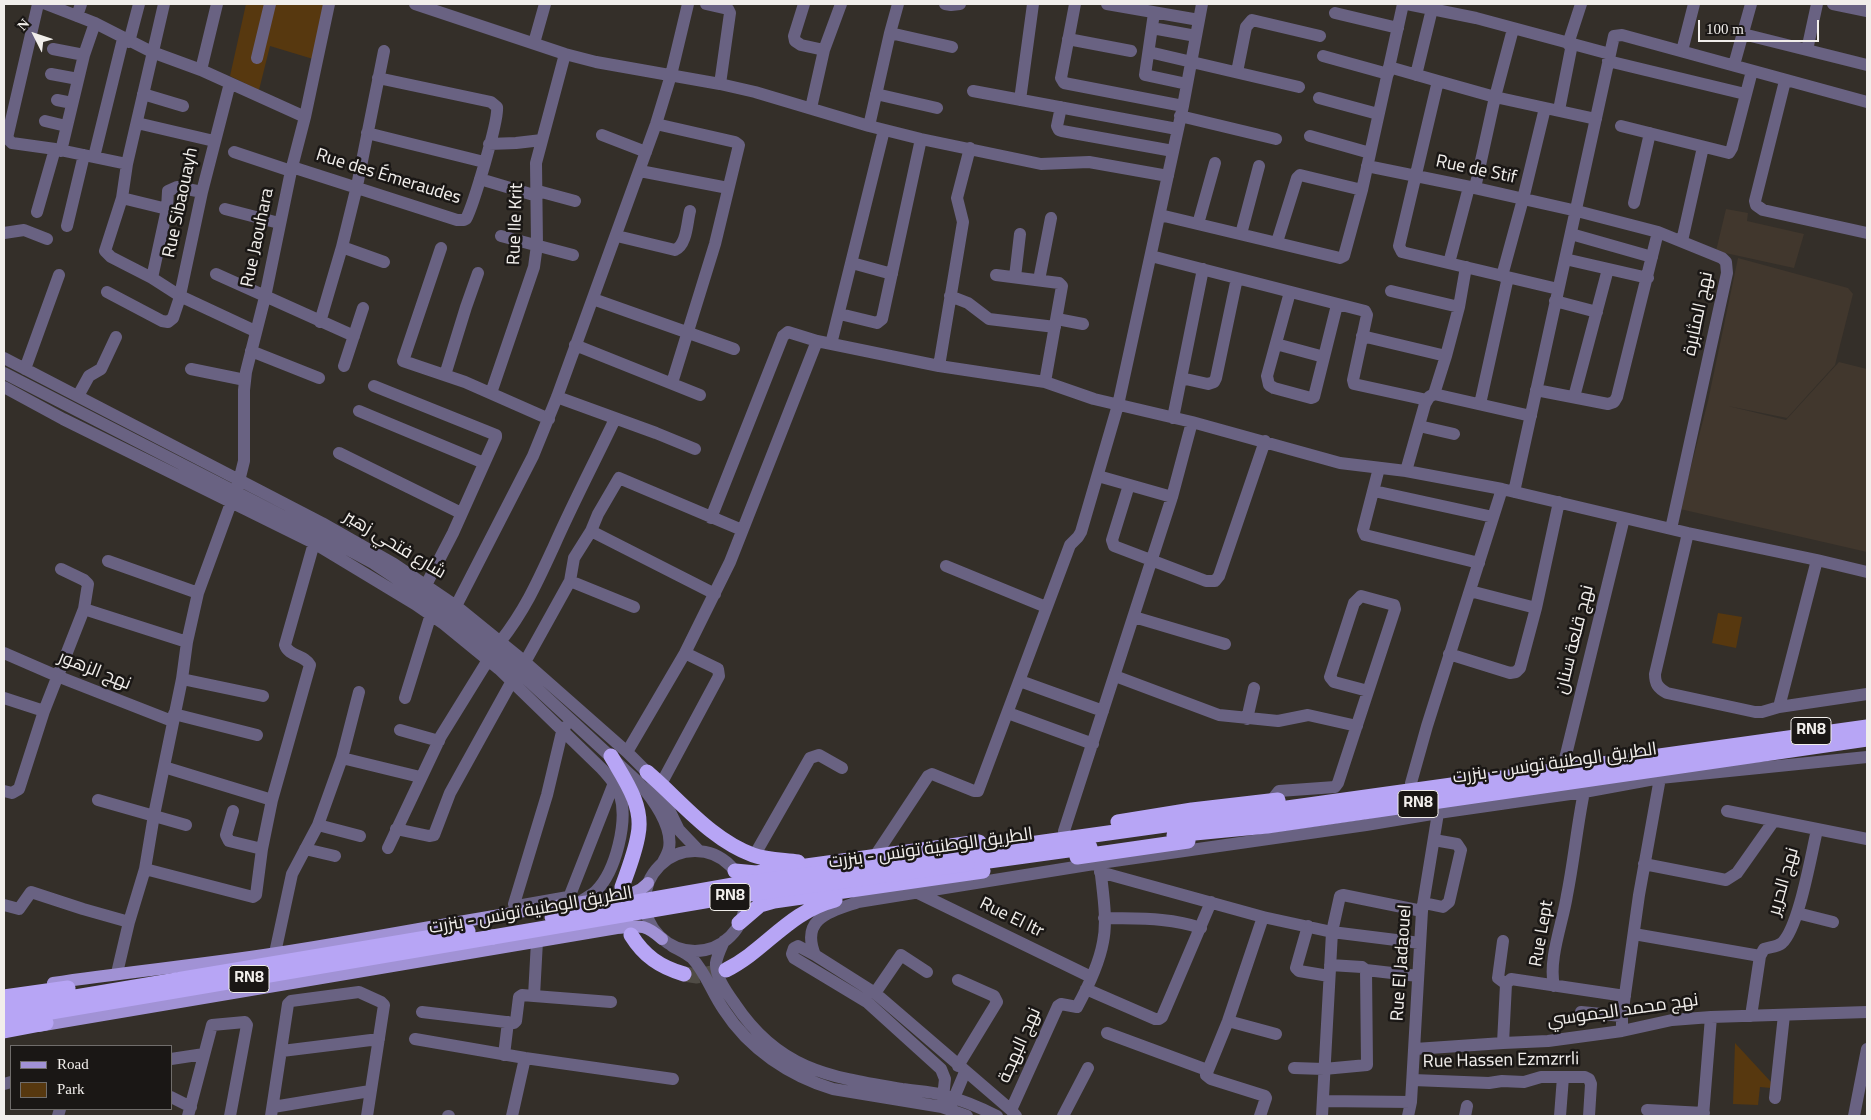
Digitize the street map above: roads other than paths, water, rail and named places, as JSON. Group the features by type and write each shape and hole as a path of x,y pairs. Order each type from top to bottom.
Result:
{"highway":[{"name":"RN8","path":"1756,744 1787,735 1867,720"},
{"name":"الطريق الوطنية تونس - بنزرت","path":"4,1008 222,972 734,896 966,858 1526,775 1867,727"},
{"name":"الطريق الوطنية تونس - بنزرت","path":"966,858 1192,832 1267,826 1867,739"},
{"path":"611,756 634,798 639,820 639,833 622,888"},
{"path":"647,772 715,833 728,843 754,856 800,862 857,858"},
{"name":"RN8","path":"1411,784 1442,780 1526,775"},
{"path":"735,871 756,873 1064,831 1192,810 1411,784"},
{"name":"RN8","path":"739,923 760,905 774,901 1184,842 1267,826"},
{"name":"RN8","path":"726,970 741,963 780,929 818,904 863,892 872,887"},
{"name":"الطريق الوطنية تونس - بنزرت","path":"4,1020 268,976 492,932"},
{"path":"631,935 639,947 652,959 669,970 684,974"},
{"path":"4,996 140,979 222,972"},
{"path":"4,1032 268,976"}],"main road":[{"path":"4,996 50,984 117,973 190,966 275,953 634,893 648,883"},
{"path":"4,1032 635,926 644,926 651,929 667,942"}],"street":[{"path":"38,4 7,138 12,143 128,164"},
{"path":"46,4 79,10 94,23 126,41 201,70 305,116"},
{"path":"67,226 139,4"},
{"path":"164,4 152,52 122,198 106,253 111,258 152,278 180,296 256,330"},
{"path":"201,70 217,4"},
{"path":"258,58 270,4"},
{"name":"Rue Jaouhara","path":"117,973 146,869 154,815 198,593 235,491 245,453 245,380 329,4"},
{"path":"415,4 565,54 613,66 720,84 921,139 1042,164 1089,162 1168,176"},
{"path":"534,43 545,4"},
{"path":"456,606 519,485 549,419 617,236 656,124 671,75 688,4"},
{"path":"706,4 728,10 730,13 720,84"},
{"path":"804,4 795,41 801,45 824,50"},
{"path":"811,108 824,50 841,4"},
{"path":"869,126 898,4"},
{"path":"945,4 960,4"},
{"path":"1020,100 1033,4"},
{"path":"1075,4 1061,78 1064,83 1182,111 1276,139"},
{"path":"1107,4 1131,6 1154,13 1199,20"},
{"path":"875,856 928,776 932,774 974,792 978,791 1070,544 1079,536 1118,405 1182,111 1202,4"},
{"path":"1160,215 1340,258 1344,256 1362,190 1403,4"},
{"path":"1407,4 1432,9 1456,9 1513,29 1745,94"},
{"path":"1559,110 1570,44 1580,4"},
{"path":"1682,51 1694,4"},
{"path":"1734,65 1751,4"},
{"path":"1808,50 1817,4"},
{"path":"1835,4 1867,11"},
{"path":"1416,75 1432,9"},
{"path":"1154,13 1146,76 1187,84"},
{"path":"1335,13 1398,28"},
{"path":"1237,72 1246,27 1252,20 1320,36"},
{"path":"37,212 66,126 94,23"},
{"path":"1152,28 1196,36"},
{"path":"1448,263 1472,187 1513,29"},
{"path":"890,33 952,48"},
{"path":"1743,34 1867,65"},
{"path":"1411,784 1426,726 1493,517 1508,491 1531,416 1613,39 1617,35 1867,100"},
{"path":"1068,40 1130,51"},
{"path":"53,49 84,55"},
{"path":"320,322 342,247 357,186 384,51"},
{"path":"1149,52 1299,87"},
{"name":"Rue Ile Krit","path":"491,393 532,277 537,245 538,194 536,163 565,54"},
{"path":"1323,56 1388,71 1416,75 1495,96 1596,119"},
{"path":"1621,126 1726,153 1731,151 1752,71"},
{"path":"51,74 78,79"},
{"name":"Rue des Émeraudes","path":"234,152 357,186 461,221 464,220 468,216 480,179 494,125 497,111 494,104 378,78"},
{"path":"1785,80 1755,201 1756,205 1763,210 1867,233"},
{"path":"1438,81 1399,246 1402,252 1505,276 1597,312"},
{"name":"Rue Sibaouayh","path":"107,292 162,321 168,322 173,318 180,296 214,141 230,83"},
{"path":"973,91 1177,129"},
{"path":"143,94 183,106"},
{"path":"876,94 937,108"},
{"path":"1319,98 1378,114"},
{"path":"57,100 72,103"},
{"path":"1061,107 1057,126 1062,132 1173,151"},
{"path":"1480,404 1505,276 1545,108"},
{"path":"45,121 66,126"},
{"path":"137,123 214,141"},
{"path":"656,124 738,143 739,148 715,244 672,384"},
{"path":"831,344 840,314 884,130"},
{"path":"367,133 484,162"},
{"path":"1634,204 1650,133"},
{"path":"602,135 646,152"},
{"path":"1310,136 1370,153"},
{"path":"840,314 879,322 882,319 921,139"},
{"path":"489,144 542,140"},
{"path":"1682,241 1703,147"},
{"path":"939,366 963,222 958,198 970,148"},
{"path":"1198,224 1215,163"},
{"path":"1241,234 1259,166"},
{"name":"Rue de Stif","path":"1367,166 1577,211"},
{"path":"640,171 728,188"},
{"path":"1277,242 1297,178 1300,175 1362,190"},
{"path":"480,179 538,194 575,201"},
{"path":"152,278 167,209 168,191 173,188 202,192"},
{"path":"122,198 167,209"},
{"path":"225,209 279,223"},
{"path":"617,236 676,250 679,249 683,244 690,211"},
{"name":"نهج المثابرة","path":"1577,211 1658,232 1722,258 1726,262 1728,273 1671,529"},
{"path":"1039,280 1051,218"},
{"path":"4,233 24,230 48,239"},
{"path":"1536,390 1608,404 1614,402 1617,397 1648,278 1658,232"},
{"path":"1015,277 1020,234"},
{"path":"1571,234 1652,257"},
{"path":"501,236 573,255"},
{"path":"342,247 384,262"},
{"path":"441,248 403,358 405,363 445,375 549,419"},
{"path":"1151,256 1367,313 1353,380 1355,385 1480,404 1531,416"},
{"path":"1565,259 1648,278"},
{"path":"852,263 892,274"},
{"path":"1406,471 1419,426 1446,356 1459,307 1466,267"},
{"path":"1173,418 1203,269"},
{"path":"1574,397 1608,269"},
{"path":"445,375 478,273"},
{"path":"216,274 354,336"},
{"path":"996,274 1059,283 1062,286 1045,382"},
{"path":"25,369 59,275"},
{"path":"1181,378 1208,384 1214,382 1237,278"},
{"path":"1391,291 1459,307"},
{"path":"1290,292 1268,376 1269,385 1311,398 1314,396 1337,305"},
{"path":"950,296 968,303 989,319 1083,324"},
{"path":"593,299 734,349"},
{"path":"344,366 363,308"},
{"path":"711,518 783,336 788,332 794,332 831,344 939,366 1045,382 1094,399 1192,422 1340,463 1406,471 1508,491 1867,572"},
{"path":"1362,336 1446,356"},
{"path":"78,396 89,376 101,369 116,337"},
{"path":"627,752 686,653 715,594 817,340"},
{"path":"1276,344 1324,357"},
{"path":"575,345 700,395"},
{"path":"251,351 319,378"},
{"name":"شارع فتحي زهير","path":"4,358 78,396 235,491 369,549 456,606 525,662 647,772 662,795 680,830 699,851"},
{"path":"191,369 245,380"},
{"name":"شارع فتحي زهير","path":"4,373 349,550 421,594 451,615 495,651 570,718 639,783 655,804 670,840 669,849 663,862"},
{"path":"374,386 496,434 426,586"},
{"path":"4,387 63,419 235,491 314,543 388,586 431,614 512,681 614,783 620,794 623,820 621,838 606,877 596,891 580,902"},
{"path":"557,398 695,449"},
{"path":"359,412 484,463"},
{"path":"500,642 515,623 533,593 615,419"},
{"path":"1064,831 1172,497 1192,422"},
{"path":"1419,426 1454,434"},
{"path":"1129,485 1112,543 1118,548 1212,582 1217,579 1265,441"},
{"path":"339,453 461,513"},
{"path":"1379,468 1363,530 1365,535 1479,563"},
{"path":"1098,476 1172,497"},
{"path":"525,662 570,581 574,558 591,531 619,478 742,530"},
{"path":"1374,491 1493,517"},
{"path":"1449,654 1510,672 1516,672 1522,664 1559,502"},
{"name":"نهج قلعة سنان","path":"1562,771 1624,518"},
{"path":"591,531 715,594"},
{"path":"1688,533 1655,674 1655,683 1661,690 1755,712 1867,694"},
{"path":"146,869 253,898 256,896 262,849 272,800 310,667 308,661 288,651 285,645 314,543"},
{"path":"1779,707 1817,560"},
{"path":"108,561 198,593"},
{"path":"946,566 1046,608"},
{"path":"4,791 16,792 19,789 44,711 84,609 88,584 84,580 61,569"},
{"path":"570,581 634,607"},
{"path":"1470,590 1536,608"},
{"path":"1272,800 1279,791 1336,786 1368,691 1395,607 1394,605 1361,596 1354,603 1330,677 1334,682 1368,691"},
{"path":"84,609 187,642"},
{"path":"405,698 431,614"},
{"path":"1134,616 1225,644"},
{"name":"نهج الزهور","path":"4,653 57,676 173,718 257,735"},
{"path":"661,784 720,676 718,669 686,653"},
{"path":"388,848 420,777 439,741 488,660"},
{"path":"1114,676 1215,714 1278,721 1308,715 1356,726"},
{"path":"182,679 263,696"},
{"path":"396,829 429,836 434,835 450,793 512,681"},
{"path":"1020,681 1103,711"},
{"path":"1247,719 1254,688"},
{"path":"275,953 292,874 318,825 342,758 359,692"},
{"path":"4,698 44,711"},
{"path":"1008,713 1093,744"},
{"path":"570,718 562,732 546,795 514,904 517,906 568,898 614,783"},
{"path":"400,730 439,741"},
{"path":"754,856 810,758 819,755 842,768"},
{"path":"815,955 810,943 810,936 818,920 826,914 858,902 916,892 1100,867 1438,812 1584,792 1660,778 1867,757"},
{"path":"342,758 420,777"},
{"path":"164,767 272,800"},
{"path":"1622,1030 1622,1016 1644,864 1660,778"},
{"name":"Rue Lept","path":"1554,986 1552,977 1554,960 1569,888 1575,837 1584,792"},
{"path":"98,800 186,825"},
{"path":"233,811 226,839 262,849"},
{"path":"1727,811 1867,840"},
{"name":"Rue El Jadaouel","path":"1408,1116 1413,1080 1423,907 1438,812"},
{"path":"600,814 623,820"},
{"path":"1644,864 1726,880 1737,873 1773,822"},
{"path":"318,825 360,836"},
{"name":"نهج الحرير","path":"1760,956 1764,949 1778,946 1783,942 1797,913 1817,830"},
{"path":"1322,1116 1332,932 1340,898 1343,894 1423,907 1444,907 1449,902 1461,850 1457,844 1434,840"},
{"path":"305,849 335,856"},
{"path":"967,1116 947,1103 833,1089 801,1077 758,1049 736,1027 723,1009 699,967 690,957 667,942 652,927 646,913 644,898 648,883 654,872 663,862 674,855 699,851 719,857 735,871 742,884 744,898 743,913 739,923 724,941 716,962 716,968 724,987 745,1018 768,1043 810,1069 834,1077 947,1103 997,1116"},
{"path":"1100,867 1263,917 1332,932 1420,943"},
{"path":"1088,983 1103,942 1104,918 1100,867"},
{"path":"4,905 19,909 32,892 130,922"},
{"name":"Rue El Itr","path":"916,892 1159,1019 1164,1014 1200,928"},
{"path":"1104,918 1165,919 1200,928 1211,902"},
{"path":"1797,913 1833,922"},
{"path":"1260,1116 1265,1096 1210,1079 1206,1075 1228,1021 1263,917"},
{"path":"1308,926 1296,968 1299,971 1362,967 1366,970 1418,976"},
{"path":"1634,934 1760,956 1751,1016"},
{"path":"534,996 537,941"},
{"path":"667,942 685,950 698,950 712,948 724,941"},
{"path":"1503,941 1498,978 1506,984"},
{"path":"947,1103 945,1079 941,1069 868,1002 794,958 792,954 794,948 798,946 815,955 875,993 1014,1113"},
{"path":"875,993 901,955 927,972"},
{"path":"1294,1068 1324,1069 1367,1065 1366,970"},
{"path":"337,975 339,995"},
{"path":"1503,1042 1506,984 1511,979 1625,996"},
{"path":"947,1103 961,1069 997,1002 994,996 958,980"},
{"name":"نهج البهجة","path":"1014,1113 1058,1006 1061,1004 1077,1007 1088,983"},
{"path":"367,1116 384,1003 359,992 289,1002 272,1111 370,1092"},
{"path":"422,1012 508,1022 516,1021 519,997 522,995 611,1002"},
{"path":"1581,1012 1622,1016"},
{"name":"نهج محمد الجموسي","path":"1415,1049 1503,1042 1548,1041 1622,1030 1672,1020 1867,1012"},
{"path":"1775,1098 1784,1015"},
{"path":"1647,1110 1703,1114 1711,1017"},
{"path":"1228,1021 1276,1034"},
{"path":"504,1054 508,1022"},
{"path":"172,1098 190,1111 212,1024 246,1023 230,1116"},
{"path":"1107,1033 1207,1070"},
{"path":"282,1051 379,1039"},
{"path":"415,1039 525,1058 673,1079"},
{"path":"1858,1112 1867,1049"},
{"path":"172,1058 204,1054"},
{"path":"512,1116 525,1058"},
{"path":"1063,1116 1088,1068"},
{"name":"Rue Hassen Ezmzrrli","path":"1413,1080 1490,1083 1524,1082 1542,1077 1585,1077 1589,1079 1590,1084 1589,1116"},
{"path":"1560,1116 1564,1077"},
{"path":"1323,1101 1411,1102"}],"tunnel":[{"path":"684,974 697,976 726,970"}]}
